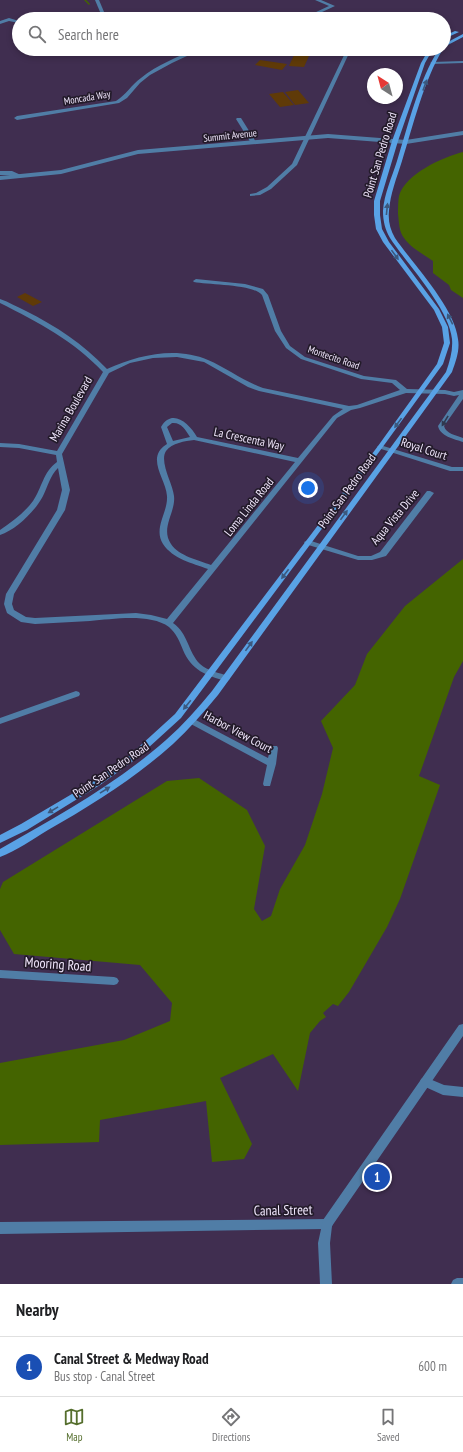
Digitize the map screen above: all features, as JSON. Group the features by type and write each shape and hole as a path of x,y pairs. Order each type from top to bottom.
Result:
{"main road":[{"path":"451,35 463,30"},
{"path":"451,42 463,35"},
{"name":"Point San Pedro Road","path":"0,839 24,827 97,783 133,757 178,716 440,364 447,343 445,327 437,310 386,242 379,228 376,215 377,201 395,141 427,56"},
{"name":"Point San Pedro Road","path":"0,853 43,829 144,764 192,721 207,705 434,392 454,362 457,345 456,336 450,317 394,240 387,227 386,214 387,202 412,120 432,63 437,56"}],"street":[{"path":"97,0 102,12"},
{"path":"317,0 333,6 319,12"},
{"path":"0,23 9,19 12,20"},
{"name":"Moncada Way","path":"17,118 117,102 129,95 140,80 156,69 184,56"},
{"path":"252,195 258,194 269,188 294,165 346,56"},
{"path":"432,63 463,62"},
{"path":"240,119 252,142"},
{"name":"Summit Avenue","path":"0,178 62,172 138,152 328,136 406,142 463,133"},
{"path":"0,173 12,173 20,176"},
{"name":"Montecito Road","path":"196,281 245,286 261,290 265,295 268,306 288,346 302,358 363,378 394,381 405,392"},
{"path":"0,301 50,326 78,344 106,372"},
{"name":"Marina Boulevard","path":"169,622 158,618 143,616 35,621 24,620 10,611 8,604 10,594 61,510 66,490 59,454 106,372 128,362 153,356 185,356 203,360 250,386 261,390 349,408 405,392 421,391 454,394 463,393"},
{"path":"434,392 447,397 456,404"},
{"path":"463,393 441,426 442,430 448,434 463,440"},
{"name":"Loma Linda Road","path":"169,622 300,461 334,416 349,408"},
{"path":"194,438 185,424 180,420 170,421 164,426 171,444 161,452 160,460 171,497 163,530 165,541 172,551 213,568"},
{"name":"La Crescenta Way","path":"171,444 194,438 300,461"},
{"path":"0,445 19,446 59,454"},
{"name":"Royal Court","path":"380,446 452,469 461,469"},
{"path":"0,533 27,514 39,496 47,476 61,463"},
{"name":"Aqua Vista Drive","path":"308,542 358,558 372,558 383,554 430,493"},
{"path":"169,622 176,628 182,637 195,663 211,673 226,678"},
{"path":"0,721 76,694"},
{"name":"Harbor View Court","path":"192,721 272,764"},
{"name":"Harbor View Court","path":"267,784 274,748"},
{"name":"Mooring Road","path":"0,974 114,981"},
{"name":"Canal Street","path":"0,1228 327,1224 463,1028"},
{"path":"425,1082 443,1090 463,1092"},
{"path":"326,1284 324,1243 327,1224"},
{"path":"457,1284 463,1284"}],"shaded area":[{"path":"294,56 309,56 304,67 289,66"},
{"path":"260,60 287,64 282,70 255,65"},
{"path":"298,90 309,103 295,105 285,92"},
{"path":"283,92 294,105 280,107 269,94"},
{"path":"463,152 463,298 451,290 449,285 433,273 433,261 414,248 402,236 398,214 398,203 399,196 403,188 417,174 436,162"},
{"path":"25,293 42,302 33,306 17,297"},
{"path":"463,559 463,661 454,677 419,776 440,785 400,899 387,927 349,992 338,1006 333,1004 323,1013 326,1017 320,1021 310,1033 298,1091 273,1054 220,1078 252,1144 244,1159 212,1162 206,1101 100,1120 99,1142 0,1145 0,1063 124,1040 170,1021 172,1003 140,965 14,954 0,930 0,889 3,882 167,781 199,778 247,810 265,846 254,909 262,921 271,916 280,889 305,845 322,794 333,748 321,721 355,685 367,654 405,606"}],"waterway":[{"path":"85,0 89,4"}],"place":[{"name":"Canal Street & Medway Road","path":"377,1177"}]}
